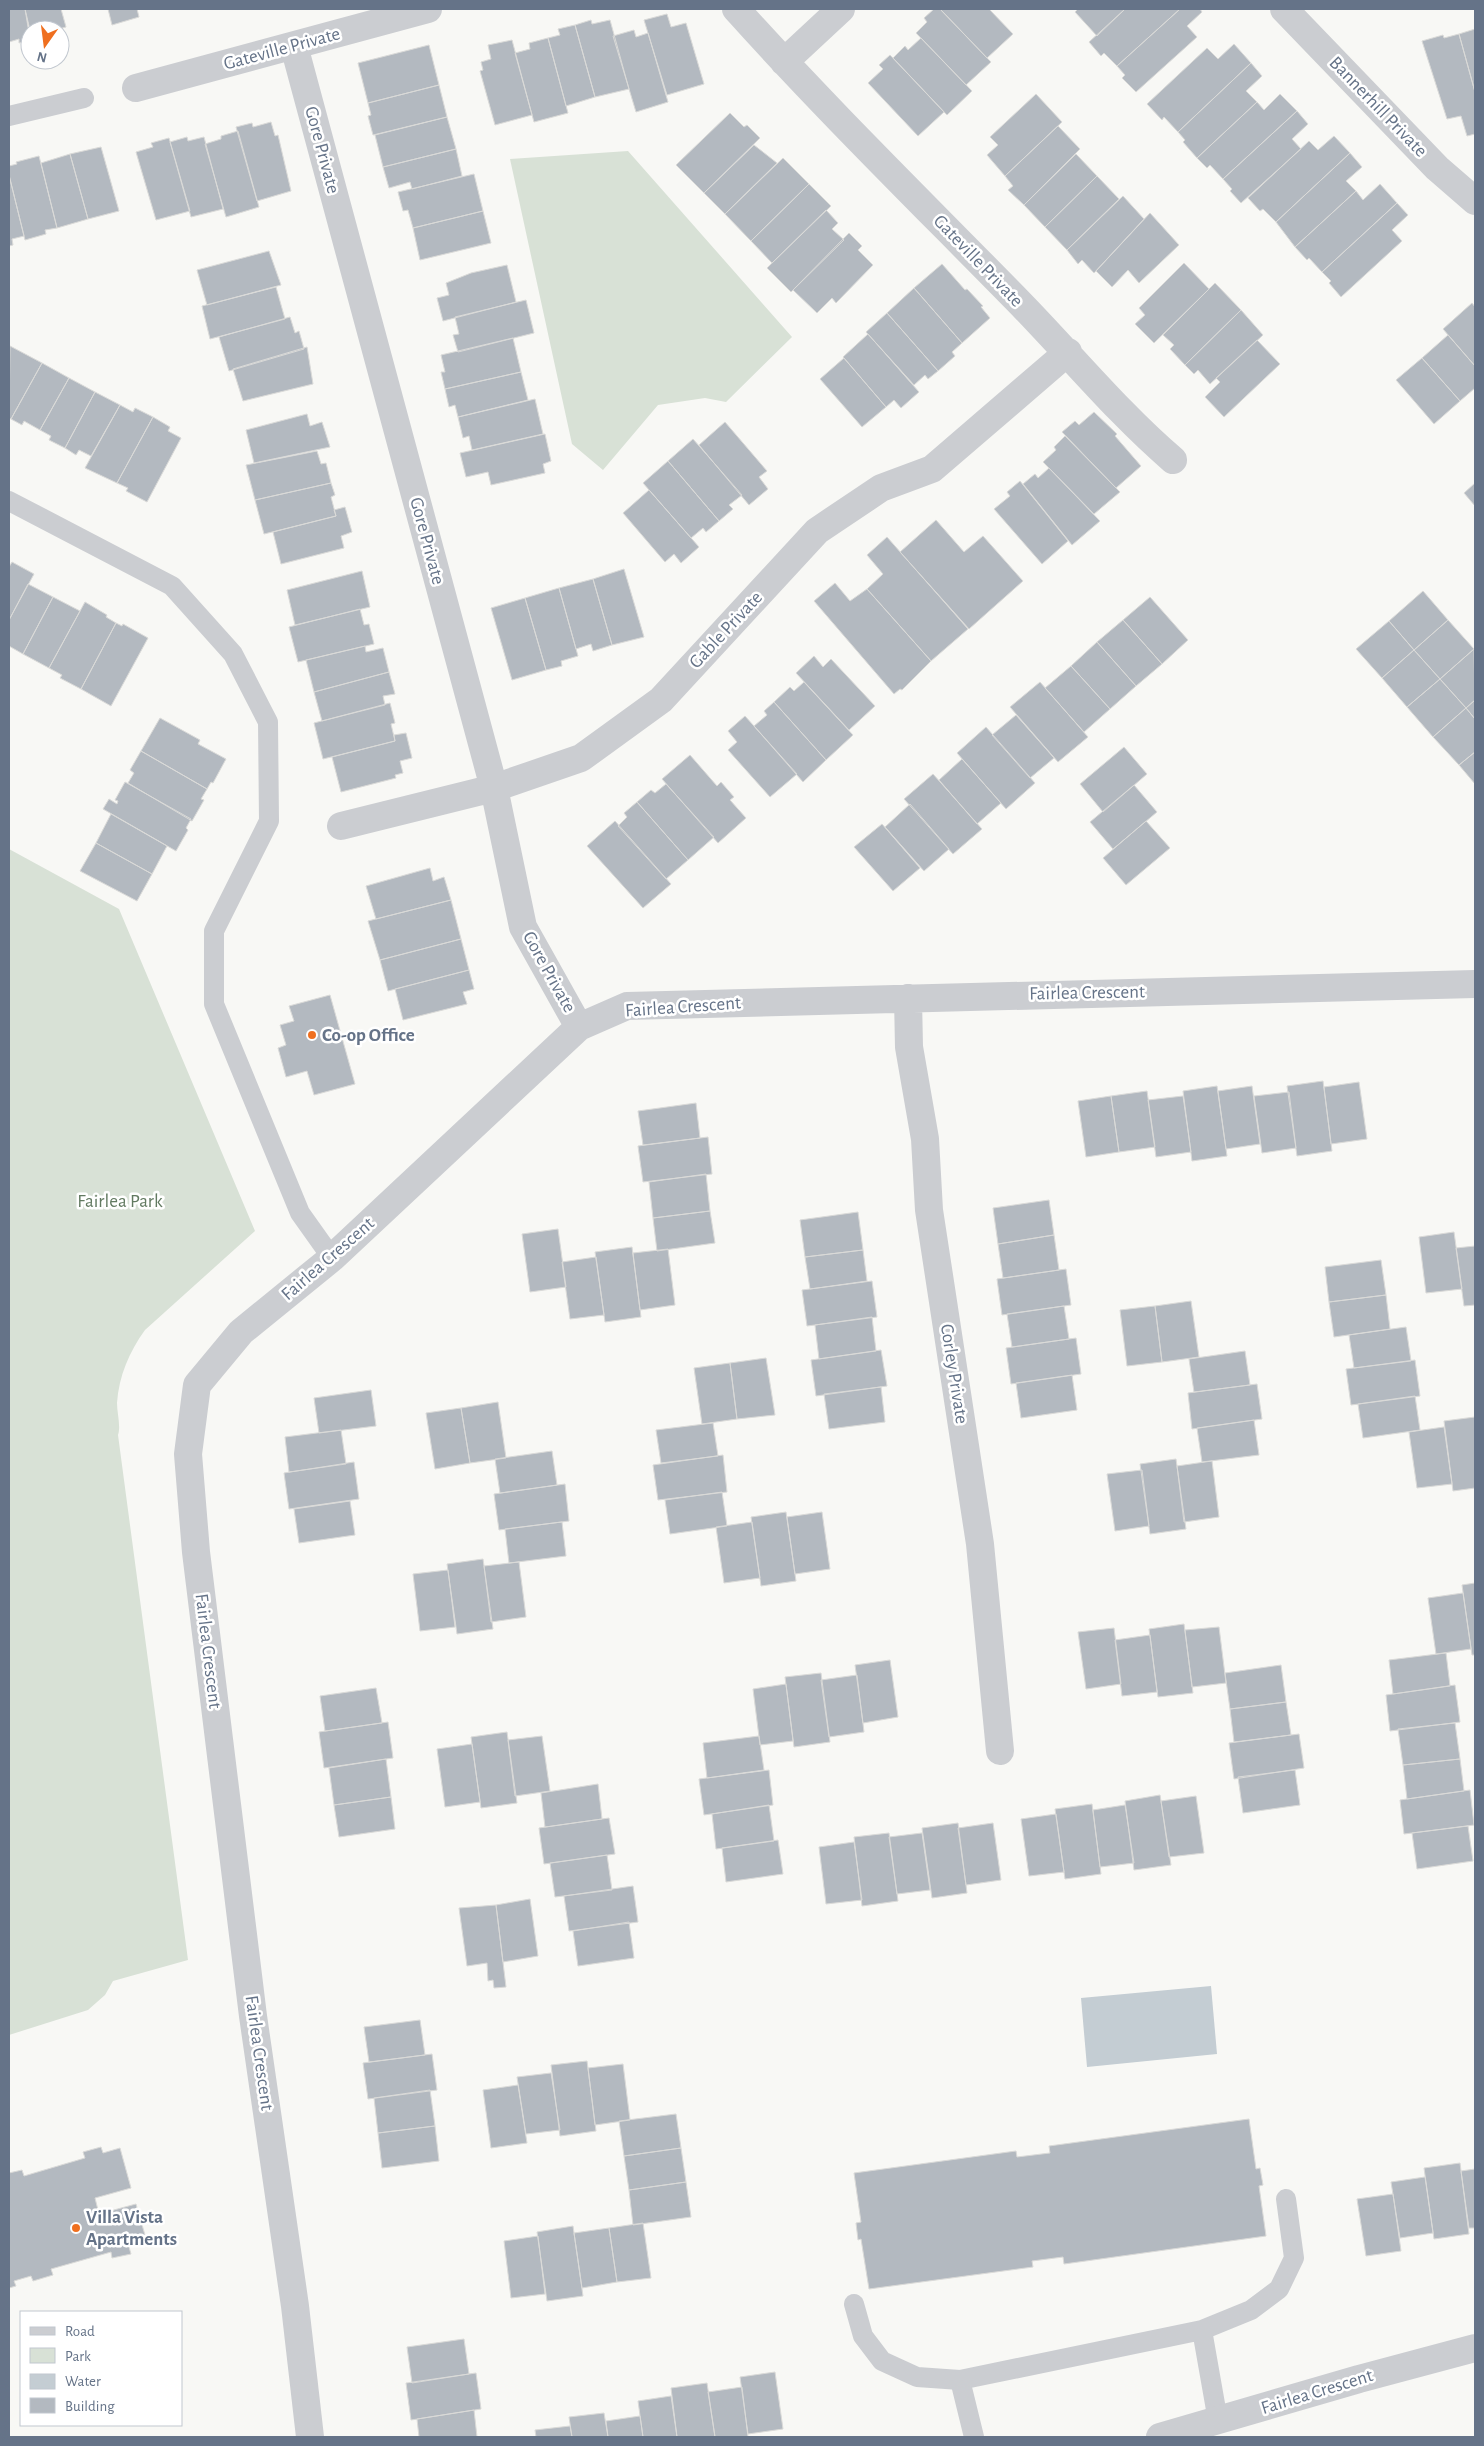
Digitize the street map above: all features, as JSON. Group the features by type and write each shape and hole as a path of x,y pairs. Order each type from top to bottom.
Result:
{"street":[{"name":"Gateville Private","path":"136,88 428,9"},
{"name":"Gateville Private","path":"736,9 784,62 1068,352 1150,440 1173,460"},
{"path":"784,62 840,9"},
{"name":"Bannerhill Private","path":"1284,9 1437,168 1475,201"},
{"name":"Gore Private","path":"294,46 494,788 523,927 579,1027"},
{"name":"Gable Private","path":"341,826 494,788 581,758 661,700 817,531 881,488 932,469 1068,352"},
{"name":"Fairlea Crescent","path":"310,2437 295,2306 253,2016 196,1552 188,1454 197,1385 241,1332 332,1258 443,1157 579,1027 627,1006 1475,984"},
{"name":"Corley Private","path":"908,998 909,1047 925,1139 929,1210 980,1544 1000,1751"},
{"name":"Fairlea Crescent","path":"1160,2437 1359,2379 1475,2348"}],"lane":[{"path":"9,116 84,98"},
{"path":"9,502 172,586 233,654 268,722 269,821 214,932 214,1004 300,1213 332,1258"},
{"path":"854,2304 863,2336 882,2361 917,2378 960,2380 1202,2330 1252,2310 1279,2289 1294,2258 1286,2199"},
{"path":"1202,2330 1218,2421"},
{"path":"960,2380 974,2437"}],"green space":[{"path":"628,151 792,337 726,402 705,398 658,405 603,470 572,444 510,159"},
{"name":"Fairlea Park","path":"9,849 119,909 255,1231 145,1330 134,1347 126,1365 120,1383 117,1403 118,1435 188,1960 113,1981 105,1995 88,2010 9,2035"}],"water":[{"path":"1211,1986 1217,2054 1087,2067 1081,1998"}],"building":[{"path":"9,9 25,9 27,20 20,20 20,43 19,39 9,42"},
{"path":"25,9 61,9 64,20 28,20"},
{"path":"108,9 137,9 139,17 112,25"},
{"path":"934,9 940,9 991,62 966,85 916,33 927,22 924,18"},
{"path":"940,9 989,9 1013,34 987,58"},
{"path":"1078,9 1125,9 1097,36 1075,12"},
{"path":"1125,9 1180,9 1117,66 1104,53 1101,56 1089,42"},
{"path":"1180,9 1200,9 1202,12 1187,26 1197,37 1136,92 1122,78 1125,75 1117,66"},
{"path":"667,14 671,27 686,23 704,84 667,95 644,20"},
{"path":"591,20 592,24 610,20 629,89 595,97 575,25"},
{"path":"575,25 595,97 566,106 548,38 560,35 558,29"},
{"path":"1475,29 1475,92 1459,34"},
{"path":"634,30 636,37 648,33 668,102 636,112 613,36"},
{"path":"1459,34 1475,92 1475,134 1467,136 1461,116 1447,119 1422,41 1443,35 1444,38"},
{"path":"548,38 568,113 534,122 515,53 530,49 529,43"},
{"path":"921,38 972,91 947,115 893,58 905,46 908,50"},
{"path":"512,40 532,115 495,125 480,71 483,70 481,62 491,59 488,45"},
{"path":"1234,44 1251,63 1178,132 1164,117 1162,120 1147,104 1207,48 1218,59"},
{"path":"429,45 439,85 368,103 358,63"},
{"path":"890,55 944,112 918,136 868,83 883,69 879,65"},
{"path":"1251,63 1262,76 1246,91 1257,102 1197,158 1183,142 1185,140 1178,132"},
{"path":"439,85 447,117 373,135 368,116 371,115 368,103"},
{"path":"1036,94 1062,122 1005,176 987,155 998,145 990,137"},
{"path":"1280,94 1297,111 1223,179 1210,165 1207,168 1197,158 1257,102 1264,110"},
{"path":"1297,111 1308,124 1292,139 1301,149 1241,203 1230,191 1232,189 1223,179"},
{"path":"730,113 744,127 747,125 760,138 704,193 676,165"},
{"path":"447,117 456,149 383,167 375,135"},
{"path":"271,122 275,136 278,135 291,191 257,201 236,127 252,123 253,127"},
{"path":"1058,126 1080,149 1024,205 1008,190 1013,186 1005,176"},
{"path":"238,131 259,207 226,217 205,144 221,139 221,136"},
{"path":"1334,136 1350,153 1276,222 1263,209 1260,211 1248,198 1309,141 1318,150"},
{"path":"187,137 188,141 204,137 223,209 191,217 170,142"},
{"path":"169,138 190,211 156,220 136,152 153,147 151,143"},
{"path":"754,145 777,163 725,214 704,193"},
{"path":"101,147 119,211 88,219 70,154"},
{"path":"456,149 462,176 412,189 410,182 389,188 383,167"},
{"path":"1350,153 1362,167 1346,181 1356,191 1295,247 1276,222"},
{"path":"70,154 88,219 57,228 41,163"},
{"path":"1076,154 1097,176 1045,227 1024,205"},
{"path":"39,156 57,228 45,230 46,234 25,240 9,175 9,166 17,164 16,162"},
{"path":"783,158 809,184 751,241 725,214"},
{"path":"474,174 483,211 413,228 408,210 403,211 398,192"},
{"path":"9,175 24,236 12,239 13,245 9,246"},
{"path":"1097,176 1119,199 1067,250 1045,227"},
{"path":"809,184 831,206 772,263 751,241"},
{"path":"1380,184 1397,203 1322,272 1295,247 1356,191 1363,200"},
{"path":"1123,196 1144,219 1094,273 1082,260 1078,264 1067,250"},
{"path":"1397,203 1408,215 1392,230 1402,241 1341,297 1329,283 1331,281 1322,272"},
{"path":"826,210 838,223 832,229 844,240 791,292 767,268"},
{"path":"483,211 491,243 420,260 413,228"},
{"path":"1150,213 1179,245 1139,283 1128,270 1112,287 1096,271"},
{"path":"849,233 862,246 858,250 873,265 836,303 832,298 817,313 793,290"},
{"path":"269,251 281,285 207,305 197,270"},
{"path":"1184,263 1209,289 1154,343 1135,324 1145,315 1139,308"},
{"path":"942,264 965,290 967,289 983,306 981,307 990,318 962,343 914,288"},
{"path":"507,265 516,302 443,321 437,298 449,295 446,283 471,273"},
{"path":"1215,283 1241,310 1185,365 1170,349 1174,345 1163,335"},
{"path":"276,287 285,319 210,339 202,306"},
{"path":"914,288 962,343 952,352 955,356 938,371 887,313"},
{"path":"526,300 534,333 458,352 453,335 459,334 455,317"},
{"path":"1472,303 1475,307 1475,366 1443,329"},
{"path":"1241,310 1263,335 1210,384 1198,370 1194,374 1185,365"},
{"path":"887,313 938,371 928,379 925,375 914,385 866,332"},
{"path":"290,317 295,333 299,331 304,349 229,371 219,337"},
{"path":"868,334 919,392 901,408 894,400 886,407 843,357"},
{"path":"1448,335 1475,366 1475,388 1460,401 1422,358"},
{"path":"513,338 521,372 445,389 441,372 445,372 441,355"},
{"path":"1257,340 1280,364 1224,417 1205,397 1220,382 1216,378"},
{"path":"10,346 42,363 11,419 9,418"},
{"path":"307,347 313,384 243,401 233,369"},
{"path":"844,358 886,407 862,427 820,379"},
{"path":"1422,358 1460,401 1434,424 1396,380"},
{"path":"42,363 69,378 40,430 24,421 22,425 11,419"},
{"path":"521,372 528,400 458,417 455,405 449,407 445,389"},
{"path":"69,378 95,392 65,448 49,440 51,436 40,430"},
{"path":"95,392 120,405 91,456 79,450 76,455 65,448"},
{"path":"535,399 543,434 472,450 469,436 463,438 458,417"},
{"path":"120,405 133,412 135,408 153,417 117,483 85,468"},
{"path":"1094,412 1117,434 1115,436 1141,466 1116,488 1062,432 1075,421 1079,425"},
{"path":"307,414 310,426 322,422 330,447 254,463 246,430"},
{"path":"153,417 170,427 168,431 181,438 147,502 126,491 128,488 117,483"},
{"path":"725,422 767,471 759,477 768,489 749,505 699,445"},
{"path":"545,434 551,461 543,464 545,473 491,485 488,472 466,477 460,453"},
{"path":"1065,436 1120,492 1094,514 1043,462 1056,450 1054,447"},
{"path":"693,439 742,495 729,505 733,509 719,521 668,461"},
{"path":"317,451 321,464 326,463 331,483 255,500 246,465"},
{"path":"668,461 719,521 706,532 703,528 691,538 643,483"},
{"path":"1049,468 1100,521 1072,545 1023,484 1035,474 1038,478"},
{"path":"1020,481 1068,541 1042,564 994,509 1010,496 1007,492"},
{"path":"331,483 335,495 331,497 336,516 264,534 255,500"},
{"path":"1475,483 1475,506 1464,493"},
{"path":"649,490 699,547 681,563 674,554 665,562 623,513"},
{"path":"345,507 352,532 341,536 344,548 281,564 273,532 336,516 334,510"},
{"path":"936,520 964,552 983,536 1023,581 969,629 900,552"},
{"path":"887,537 968,629 931,661 867,589 883,574 867,555"},
{"path":"12,562 34,574 9,620 9,567"},
{"path":"624,569 644,637 612,645 593,579"},
{"path":"362,571 370,607 295,625 287,590"},
{"path":"593,579 612,645 593,651 591,644 576,649 559,588"},
{"path":"835,583 850,601 867,589 931,661 902,690 900,689 894,694 814,601"},
{"path":"28,584 53,597 23,654 9,646 9,620"},
{"path":"559,588 578,656 561,661 562,666 546,670 525,598"},
{"path":"1423,591 1448,620 1414,650 1389,621"},
{"path":"53,597 80,611 49,668 23,654"},
{"path":"1150,597 1188,640 1162,664 1123,620"},
{"path":"525,598 546,670 512,680 491,608"},
{"path":"85,602 107,615 106,617 116,623 81,689 60,678 62,675 49,668"},
{"path":"360,609 364,625 369,624 374,644 298,662 289,627"},
{"path":"1123,620 1162,664 1136,686 1097,642"},
{"path":"1448,620 1474,649 1440,679 1414,650"},
{"path":"1389,621 1414,650 1382,678 1356,649"},
{"path":"116,623 122,626 123,624 148,638 111,706 81,689"},
{"path":"1097,642 1136,686 1110,709 1071,666"},
{"path":"365,646 366,652 383,648 389,672 314,692 306,660"},
{"path":"1474,649 1475,700 1466,708 1440,679"},
{"path":"1414,650 1440,679 1407,707 1382,678"},
{"path":"814,656 823,667 831,659 875,706 849,730 796,673"},
{"path":"1071,666 1110,709 1084,732 1045,688"},
{"path":"389,672 395,694 383,696 385,705 322,721 314,692"},
{"path":"1440,679 1466,708 1433,737 1407,707"},
{"path":"804,682 853,735 826,760 774,702 790,687 794,691"},
{"path":"1040,682 1088,737 1058,762 1010,707"},
{"path":"1475,700 1475,719 1466,708"},
{"path":"774,702 826,760 803,782 754,726 767,715 764,711"},
{"path":"390,703 395,723 391,724 395,741 323,759 314,723"},
{"path":"1466,708 1475,719 1475,752 1459,765 1433,737"},
{"path":"1016,715 1054,758 1030,778 992,735"},
{"path":"745,716 797,774 770,797 728,750 737,742 728,731"},
{"path":"160,718 200,740 198,744 226,759 213,783 211,782 207,789 141,751"},
{"path":"986,727 1035,783 1006,809 957,753"},
{"path":"406,733 412,758 400,761 403,773 395,775 396,778 341,792 332,757 395,741 394,735"},
{"path":"1124,747 1147,774 1103,812 1080,784"},
{"path":"141,751 207,789 201,799 204,800 192,821 128,783 134,773 130,770"},
{"path":"1475,752 1475,784 1459,765"},
{"path":"690,755 717,786 721,782 734,797 730,800 746,818 718,843 662,779"},
{"path":"962,759 1001,803 977,824 939,780"},
{"path":"933,774 982,829 953,854 904,799"},
{"path":"125,782 191,819 186,828 188,830 176,851 103,809 109,799 117,804 118,801 115,800"},
{"path":"666,784 714,837 688,860 637,802 651,790 655,793"},
{"path":"1134,785 1157,812 1113,849 1090,822"},
{"path":"637,802 688,860 666,879 618,826 627,817 624,813"},
{"path":"910,804 949,849 924,871 885,827"},
{"path":"111,814 167,846 152,874 96,843"},
{"path":"615,821 671,884 643,908 587,846"},
{"path":"1146,821 1170,848 1126,885 1103,858"},
{"path":"882,824 920,868 893,891 854,847"},
{"path":"96,843 152,874 137,901 80,871"},
{"path":"430,868 433,881 444,877 451,900 376,919 366,886"},
{"path":"451,900 461,939 380,960 368,921"},
{"path":"461,939 469,970 388,991 380,960"},
{"path":"469,970 474,989 463,992 467,1004 403,1020 395,989"},
{"name":"Co-op Office","path":"330,995 355,1084 314,1095 307,1071 286,1077 278,1048 286,1045 280,1025 294,1021 289,1006"},
{"path":"1323,1081 1332,1151 1297,1156 1287,1086"},
{"path":"1359,1082 1367,1139 1331,1144 1324,1087"},
{"path":"1217,1086 1227,1156 1192,1161 1183,1091"},
{"path":"1252,1086 1260,1144 1226,1149 1218,1091"},
{"path":"1147,1091 1155,1147 1119,1152 1111,1096"},
{"path":"1289,1092 1296,1148 1262,1153 1254,1096"},
{"path":"1111,1096 1119,1152 1086,1157 1078,1101"},
{"path":"1183,1096 1191,1152 1156,1157 1148,1100"},
{"path":"696,1103 700,1138 643,1145 638,1111"},
{"path":"708,1137 712,1174 643,1182 638,1146"},
{"path":"706,1174 710,1211 653,1218 649,1182"},
{"path":"1049,1200 1054,1235 998,1244 993,1208"},
{"path":"710,1211 715,1243 657,1251 653,1218"},
{"path":"858,1212 863,1250 805,1257 800,1220"},
{"path":"558,1229 566,1287 530,1292 522,1234"},
{"path":"1454,1232 1462,1289 1426,1293 1419,1237"},
{"path":"1054,1235 1059,1270 1003,1278 998,1244"},
{"path":"1475,1246 1475,1305 1464,1306 1456,1248"},
{"path":"632,1247 641,1317 605,1322 595,1252"},
{"path":"668,1249 675,1305 640,1310 633,1253"},
{"path":"863,1250 867,1281 810,1289 805,1257"},
{"path":"596,1257 604,1315 570,1319 562,1262"},
{"path":"1381,1260 1386,1295 1329,1302 1325,1267"},
{"path":"1066,1269 1071,1305 1002,1315 997,1279"},
{"path":"872,1281 877,1317 807,1326 802,1290"},
{"path":"1386,1295 1390,1329 1334,1337 1329,1302"},
{"path":"1191,1301 1199,1357 1162,1362 1155,1306"},
{"path":"1064,1306 1069,1339 1012,1347 1007,1314"},
{"path":"1155,1306 1162,1362 1127,1366 1120,1310"},
{"path":"872,1317 876,1351 819,1359 815,1325"},
{"path":"1406,1327 1411,1361 1354,1368 1349,1335"},
{"path":"1076,1338 1081,1374 1011,1384 1006,1348"},
{"path":"881,1350 887,1386 816,1396 811,1360"},
{"path":"1245,1351 1250,1385 1194,1392 1189,1359"},
{"path":"766,1358 775,1415 737,1419 730,1363"},
{"path":"1415,1360 1420,1396 1351,1405 1346,1369"},
{"path":"730,1363 737,1419 702,1424 694,1368"},
{"path":"1072,1375 1077,1410 1021,1418 1016,1383"},
{"path":"1257,1384 1262,1419 1192,1429 1188,1393"},
{"path":"881,1387 885,1422 829,1429 824,1394"},
{"path":"371,1390 376,1426 319,1433 314,1398"},
{"path":"1415,1396 1420,1430 1363,1438 1358,1404"},
{"path":"498,1402 506,1458 470,1463 461,1408"},
{"path":"461,1408 470,1463 435,1469 426,1413"},
{"path":"1475,1417 1475,1488 1453,1491 1444,1421"},
{"path":"1254,1420 1259,1455 1202,1462 1197,1428"},
{"path":"713,1423 718,1456 661,1463 656,1430"},
{"path":"1444,1427 1452,1484 1417,1488 1409,1432"},
{"path":"341,1430 346,1464 289,1472 285,1437"},
{"path":"552,1451 557,1485 500,1493 495,1459"},
{"path":"723,1455 727,1492 658,1500 653,1465"},
{"path":"1176,1459 1186,1529 1150,1534 1140,1464"},
{"path":"1212,1461 1219,1517 1184,1522 1177,1466"},
{"path":"354,1462 359,1499 289,1509 284,1473"},
{"path":"1142,1470 1149,1526 1115,1531 1107,1474"},
{"path":"565,1484 569,1521 499,1530 494,1494"},
{"path":"722,1492 727,1526 670,1534 665,1500"},
{"path":"350,1501 355,1535 299,1543 294,1509"},
{"path":"786,1512 796,1581 761,1586 751,1517"},
{"path":"822,1512 830,1569 795,1574 787,1517"},
{"path":"562,1522 566,1556 509,1563 505,1529"},
{"path":"752,1522 760,1578 724,1583 716,1527"},
{"path":"483,1559 493,1629 457,1634 447,1564"},
{"path":"519,1562 526,1617 491,1622 484,1566"},
{"path":"448,1570 455,1627 420,1631 413,1574"},
{"path":"1475,1583 1475,1655 1472,1655 1462,1585"},
{"path":"1463,1593 1471,1649 1436,1654 1428,1598"},
{"path":"1184,1624 1193,1693 1158,1697 1149,1629"},
{"path":"1219,1627 1226,1683 1192,1687 1185,1630"},
{"path":"1114,1628 1121,1684 1086,1689 1078,1632"},
{"path":"1150,1635 1157,1692 1122,1696 1115,1640"},
{"path":"1446,1653 1450,1686 1393,1694 1389,1660"},
{"path":"890,1660 898,1717 863,1723 855,1665"},
{"path":"1281,1665 1286,1702 1230,1709 1225,1673"},
{"path":"821,1673 830,1742 794,1747 785,1677"},
{"path":"857,1675 864,1732 829,1737 821,1680"},
{"path":"786,1684 793,1741 760,1745 753,1689"},
{"path":"1455,1685 1460,1722 1390,1731 1386,1695"},
{"path":"376,1688 382,1723 325,1731 320,1696"},
{"path":"1286,1702 1291,1735 1234,1742 1230,1709"},
{"path":"388,1722 393,1758 324,1768 319,1732"},
{"path":"1455,1723 1460,1759 1403,1765 1398,1729"},
{"path":"507,1732 517,1803 481,1808 471,1737"},
{"path":"1299,1734 1304,1768 1234,1779 1229,1743"},
{"path":"542,1736 550,1791 515,1796 508,1740"},
{"path":"759,1736 764,1770 707,1778 703,1743"},
{"path":"472,1744 480,1802 445,1807 437,1749"},
{"path":"386,1759 391,1797 334,1805 329,1768"},
{"path":"1460,1759 1464,1791 1407,1799 1403,1765"},
{"path":"769,1770 773,1805 704,1815 699,1779"},
{"path":"1295,1770 1300,1805 1243,1813 1238,1777"},
{"path":"598,1784 602,1819 545,1827 541,1793"},
{"path":"1470,1790 1474,1825 1404,1834 1400,1800"},
{"path":"1160,1795 1171,1865 1134,1870 1125,1801"},
{"path":"1196,1796 1204,1853 1169,1857 1161,1801"},
{"path":"391,1797 395,1829 339,1837 334,1805"},
{"path":"1092,1804 1101,1874 1065,1879 1055,1809"},
{"path":"769,1805 774,1841 716,1849 712,1814"},
{"path":"1125,1805 1134,1863 1100,1867 1093,1810"},
{"path":"1056,1814 1064,1872 1029,1876 1021,1819"},
{"path":"609,1818 615,1854 544,1864 539,1828"},
{"path":"958,1823 967,1893 932,1898 922,1828"},
{"path":"993,1823 1001,1880 966,1885 958,1828"},
{"path":"1468,1826 1473,1861 1417,1869 1412,1833"},
{"path":"889,1833 898,1901 862,1906 854,1837"},
{"path":"922,1833 930,1890 897,1894 889,1837"},
{"path":"778,1840 783,1874 726,1882 722,1848"},
{"path":"854,1842 862,1900 826,1904 819,1847"},
{"path":"607,1855 612,1890 555,1897 550,1863"},
{"path":"633,1886 638,1922 569,1931 564,1896"},
{"path":"530,1899 538,1956 503,1962 496,1905"},
{"path":"496,1905 506,1987 494,1988 493,1980 488,1981 487,1963 467,1966 459,1908"},
{"path":"629,1922 634,1958 578,1966 573,1931"},
{"path":"420,2020 425,2055 369,2062 364,2027"},
{"path":"432,2054 437,2090 368,2099 363,2063"},
{"path":"587,2061 596,2131 560,2136 551,2065"},
{"path":"623,2064 630,2120 595,2125 588,2068"},
{"path":"551,2073 560,2130 526,2134 517,2077"},
{"path":"518,2085 527,2143 491,2148 483,2090"},
{"path":"430,2090 435,2126 378,2133 374,2098"},
{"path":"676,2114 681,2148 624,2156 619,2121"},
{"path":"1249,2119 1256,2169 1260,2168 1263,2185 1259,2186 1266,2236 1064,2264 1063,2257 1032,2261 1033,2267 869,2289 861,2239 858,2240 856,2223 861,2222 854,2173 1016,2151 1017,2157 1050,2153 1049,2146"},
{"path":"435,2126 439,2161 382,2168 378,2133"},
{"name":"Villa Vista Apartments","path":"101,2147 103,2153 120,2148 131,2188 95,2198 99,2214 136,2204 147,2242 129,2247 131,2254 112,2258 111,2252 51,2269 53,2275 33,2281 31,2276 14,2281 16,2286 9,2288 9,2173 22,2170 24,2176 85,2158 83,2152"},
{"path":"681,2148 686,2182 629,2190 624,2156"},
{"path":"1460,2163 1469,2234 1434,2239 1424,2168"},
{"path":"1475,2169 1475,2228 1469,2228 1461,2171"},
{"path":"1425,2177 1433,2233 1400,2238 1391,2182"},
{"path":"686,2182 691,2217 633,2225 629,2190"},
{"path":"1393,2194 1401,2251 1366,2256 1357,2199"},
{"path":"643,2223 651,2278 617,2282 609,2228"},
{"path":"573,2226 583,2296 547,2301 537,2232"},
{"path":"609,2228 617,2282 582,2288 574,2233"},
{"path":"538,2236 545,2294 511,2298 504,2241"},
{"path":"464,2339 469,2374 412,2383 407,2347"},
{"path":"775,2372 783,2429 748,2434 740,2377"},
{"path":"476,2373 481,2409 411,2420 406,2383"},
{"path":"707,2383 715,2437 677,2437 671,2388"},
{"path":"742,2387 748,2437 715,2437 708,2392"},
{"path":"671,2396 677,2437 643,2437 638,2401"},
{"path":"474,2410 477,2437 419,2437 417,2419"},
{"path":"604,2413 608,2437 572,2437 569,2417"},
{"path":"640,2416 643,2437 608,2437 606,2421"},
{"path":"570,2426 572,2437 536,2437 535,2430"}],"place":[{"name":"Co-op Office","path":"312,1035"},
{"name":"Villa Vista Apartments","path":"76,2228"}]}
